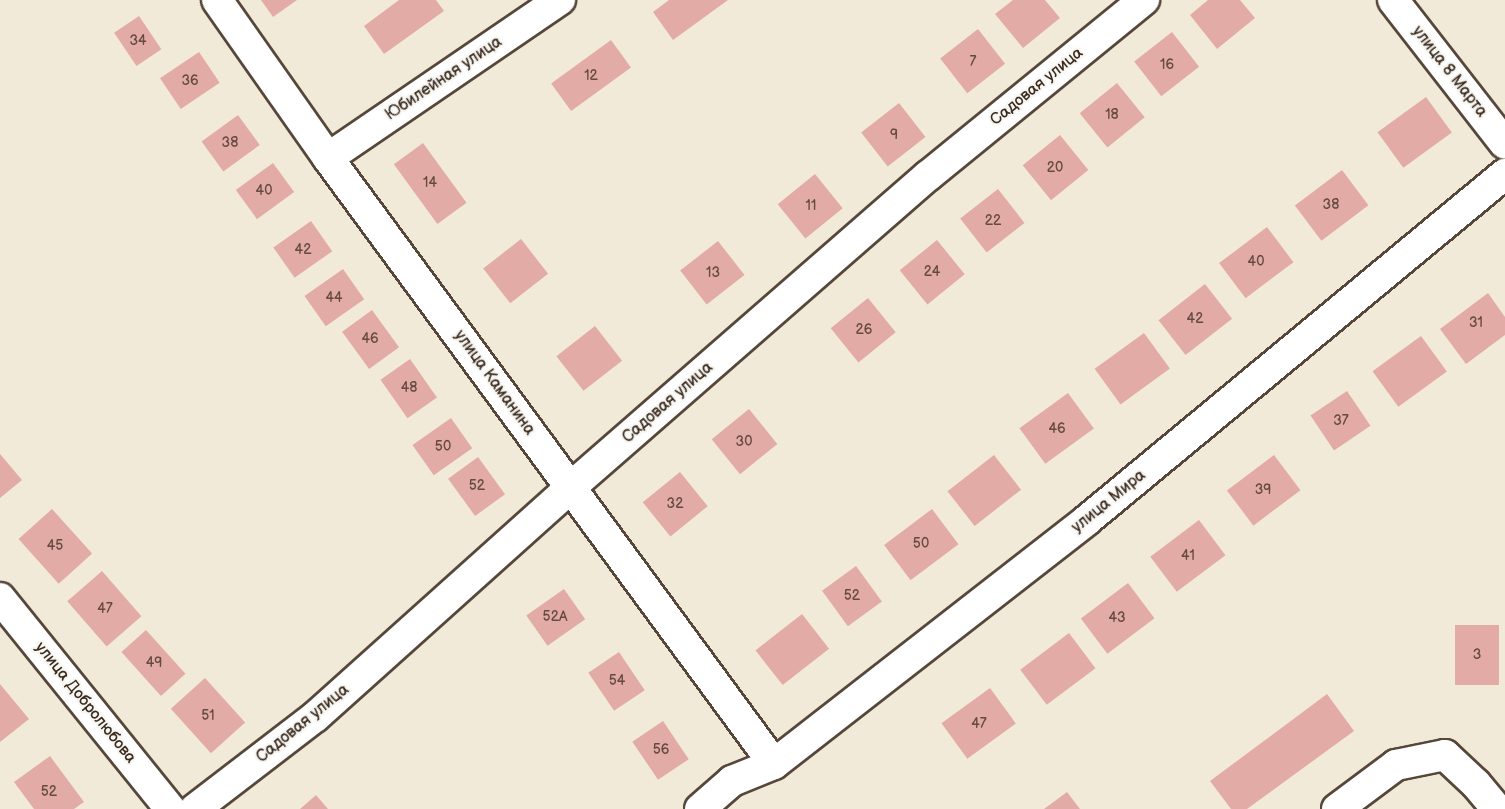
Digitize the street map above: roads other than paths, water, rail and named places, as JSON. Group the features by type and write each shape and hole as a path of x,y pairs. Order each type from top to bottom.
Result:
{"street":[{"name":"улица Каманина","path":"217,0 328,158 774,764"},
{"name":"Юбилейная улица","path":"328,158 560,0"},
{"name":"Садовая улица","path":"195,809 315,717 571,487 928,176 1144,0"},
{"name":"улица 8 Марта","path":"1393,0 1505,144"},
{"name":"улица Мира","path":"700,809 732,781 774,764 1088,520 1505,174"},
{"name":"улица Добролюбова","path":"0,598 170,809"},
{"path":"1337,809 1396,765 1445,755 1476,784 1497,809"}]}
